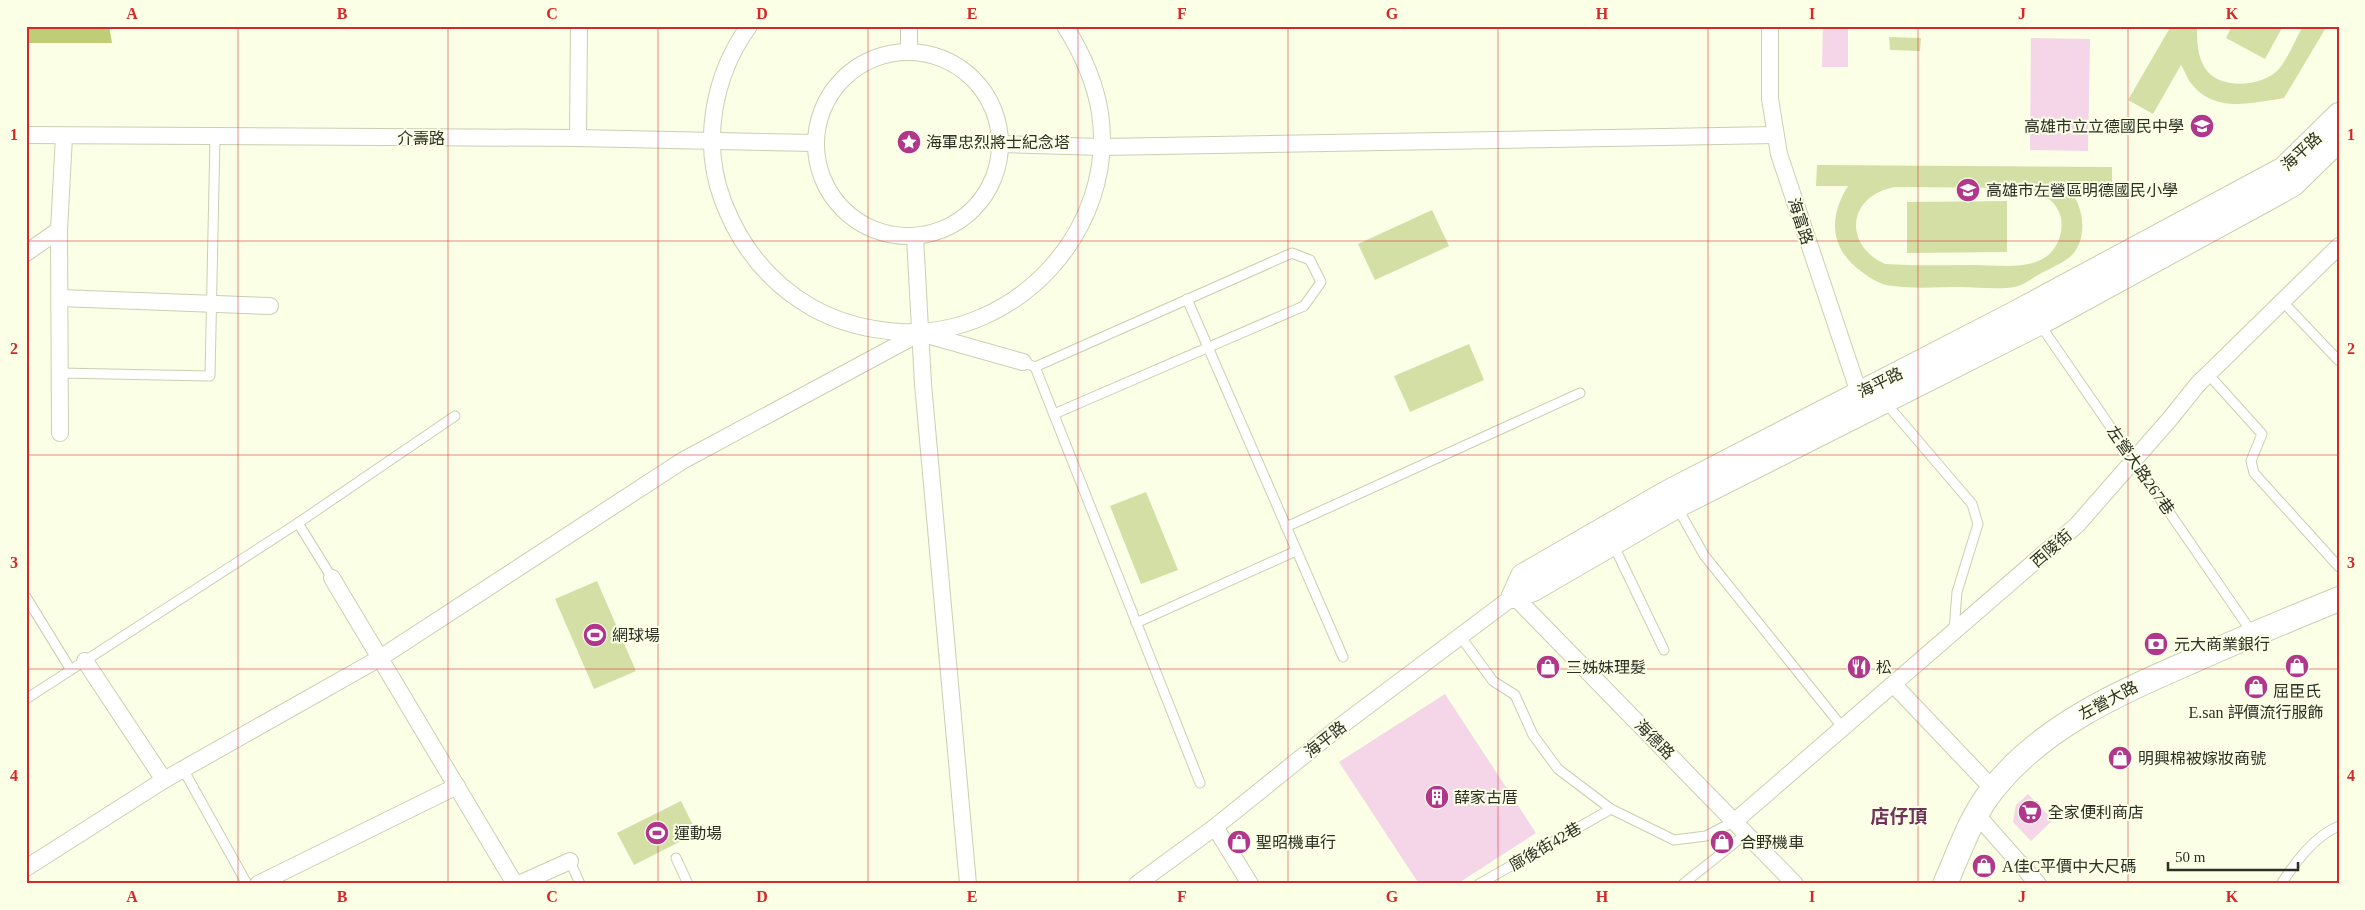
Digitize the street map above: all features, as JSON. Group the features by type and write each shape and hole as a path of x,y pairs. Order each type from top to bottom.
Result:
{"street":[{"path":"578,138 579,26"},
{"path":"749,26 738,42 723,73 714,106 712,140 717,185 733,228 758,265 792,296 831,318 875,330 920,333 1029,364"},
{"path":"909,26 909,52"},
{"path":"26,868 164,780 380,658 682,461 920,333 960,326 998,310 1032,288 1060,259 1082,225 1096,187 1102,147 1100,113 1092,79 1079,48 1065,26"},
{"name":"海富路","path":"1770,26 1770,99 1779,154 1870,397"},
{"path":"909,52 937,56 963,69 984,89 997,115 1002,144 998,171 986,196 967,216 943,230 915,237 894,236 872,230 853,219 837,204 822,179 817,164 815,143 818,119 828,97 843,78 870,60 885,55 909,52"},
{"name":"海平路","path":"2264,190 2339,115"},
{"path":"1002,144 1102,147 1776,135"},
{"name":"介壽路","path":"26,136 578,138 815,143"},
{"path":"60,432 60,230 64,136"},
{"name":"海平路","path":"1137,884 1215,826 1338,728 1514,596 1523,576 1607,536 1671,499 2034,314 2264,190 2293,184 2339,139"},
{"path":"26,252 60,230"},
{"path":"915,237 920,333 968,884"},
{"name":"西陵街","path":"1735,820 1894,685 2077,525 2208,374 2339,246"},
{"path":"60,298 270,306"},
{"path":"332,578 517,884 570,860"},
{"name":"海德路","path":"1514,596 1735,820 1795,884"},
{"name":"左營大路","path":"1945,884 1977,815 1993,789 2043,739 2073,718 2144,681 2339,599"},
{"path":"78,665 164,780"},
{"path":"1894,685 1993,789"},
{"path":"258,884 457,786"},
{"path":"1977,815 2038,884"},
{"path":"1215,826 1250,884"}],"lane":[{"path":"60,373 210,376 215,137"},
{"path":"1054,414 1207,346 1304,306 1321,282 1310,260 1292,253 1029,364 1054,414 1200,783"},
{"path":"1186,299 1343,657"},
{"path":"2283,302 2339,361"},
{"name":"左營大路267巷","path":"2034,314 2253,634"},
{"path":"2208,374 2262,434 2251,461 2254,473 2339,567"},
{"path":"1286,527 1580,393"},
{"path":"1870,397 1972,504 1978,524 1957,592 1954,633"},
{"path":"26,699 298,523 455,416"},
{"path":"1671,499 1704,555 1843,728"},
{"path":"298,523 332,578"},
{"path":"1607,536 1664,650"},
{"path":"1136,623 1296,550"},
{"path":"26,597 78,665"},
{"path":"1460,636 1493,681 1515,695 1533,735 1558,769 1611,809 1674,840 1706,836 1735,820"},
{"path":"183,769 247,884"},
{"name":"廍後街42巷","path":"1479,884 1611,809"},
{"path":"2281,884 2297,860 2331,829 2339,826"},
{"path":"1683,884 1747,833"},
{"path":"676,858 688,884"},
{"path":"570,860 580,884"}],"green space":[{"path":"26,26 109,26 112,43 26,43"},
{"path":"2171,26 2197,26 2199,53 2205,68 2211,75 2220,80 2240,84 2262,80 2278,70 2282,66 2303,26 2327,26 2284,98 2246,104 2233,104 2210,99 2190,82 2181,65 2153,114 2128,100"},
{"path":"2232,26 2283,26 2265,59 2226,38"},
{"path":"1889,37 1921,38 1920,51 1890,50"},
{"path":"1817,165 2112,167 2112,188 2067,188 2077,202 2082,221 2080,240 2077,249 2071,256 2023,284 2008,288 1910,287 1889,285 1876,281 1865,275 1851,263 1838,243 1835,221 1837,210 1848,186 1816,186","holes":["1896,187 2024,188 2036,192 2052,202 2059,212 2062,224 2060,237 2054,249 2044,258 2031,263 2006,266 1885,264 1871,255 1862,245 1857,233 1856,221 1860,209 1868,199 1880,191"]},
{"path":"2007,201 2007,252 1907,253 1907,202"},
{"path":"1432,210 1449,246 1375,280 1358,244"},
{"path":"1469,344 1484,380 1410,412 1394,376"},
{"path":"1146,492 1178,570 1141,584 1110,506"},
{"name":"網球場","path":"597,581 636,671 594,689 555,599"},
{"name":"運動場","path":"681,801 697,833 634,865 617,833"}],"building":[{"path":"1823,26 1848,26 1848,67 1822,67"},
{"path":"2031,38 2090,39 2088,151 2030,150"},
{"name":"薛家古厝","path":"1445,694 1536,833 1457,884 1419,884 1339,762"},
{"name":"全家便利商店","path":"2028,794 2053,820 2031,841 2013,822 2016,805"}],"place":[{"name":"高雄市立立德國民中學","path":"2202,126"},
{"name":"海軍忠烈將士紀念塔","path":"909,142"},
{"name":"高雄市左營區明德國民小學","path":"1968,190"},
{"name":"網球場","path":"595,635"},
{"name":"元大商業銀行","path":"2156,644"},
{"name":"屈臣氏","path":"2297,666"},
{"name":"三姊妹理髮","path":"1548,667"},
{"name":"松","path":"1859,667"},
{"name":"E.san 評價流行服飾","path":"2256,687"},
{"name":"明興棉被嫁妝商號","path":"2120,758"},
{"name":"薛家古厝","path":"1437,797"},
{"name":"全家便利商店","path":"2030,812"},
{"name":"運動場","path":"657,833"},
{"name":"聖昭機車行","path":"1239,842"},
{"name":"合野機車","path":"1722,842"},
{"name":"A佳C平價中大尺碼","path":"1984,866"}],"district":[{"name":"店仔頂","path":"1899,816"}]}
